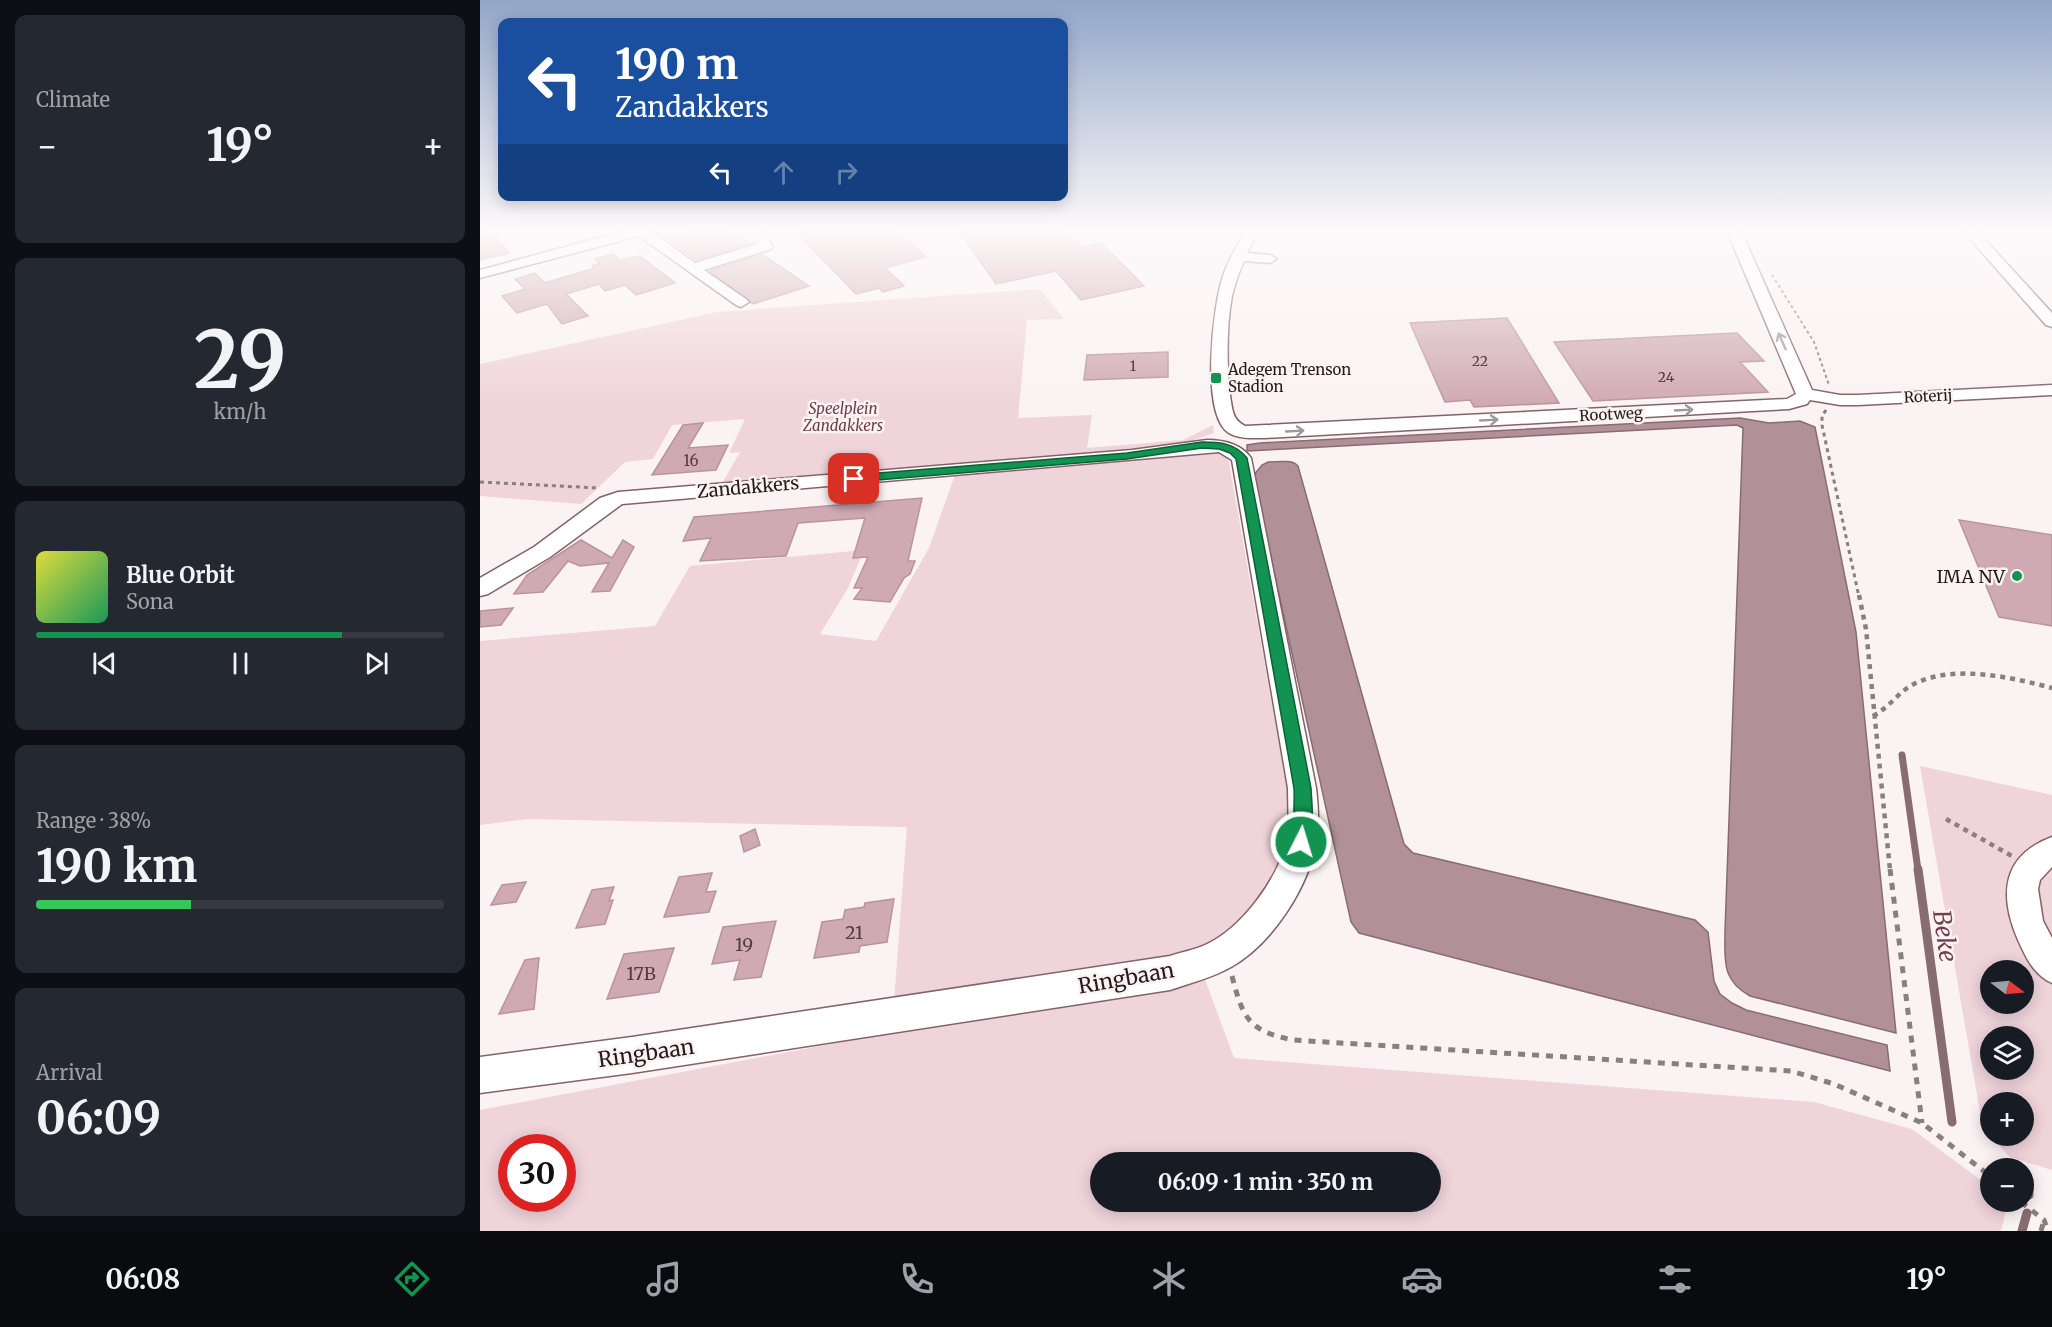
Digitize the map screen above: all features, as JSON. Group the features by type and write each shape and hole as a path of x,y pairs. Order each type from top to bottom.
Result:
{"street":[{"path":"723,288 741,302"},
{"name":"Ringbaan","path":"480,1075 632,1055 1170,973 1225,953 1250,930 1274,903 1294,867 1301,842 1304,818 1302,788 1241,458 1234,451 1228,438 1228,425 1224,413 1219,346 1222,307 1228,288"},
{"path":"1759,288 1805,394"},
{"path":"2021,288 2052,322"},
{"name":"Roterij","path":"1805,394 1858,400 2052,390"},
{"name":"Rootweg","path":"1228,438 1264,432 1789,404 1800,400 1805,394"},
{"name":"Zandakkers","path":"480,588 542,552 607,503 618,498 1127,456 1202,445 1228,438"},
{"path":"2042,858 2023,877 2022,906 2034,937 2052,966"}],"path":[{"path":"1781,288 1814,342 1829,379 1829,398 1822,416 1822,425 1866,629 1873,716 1922,1123"},
{"path":"480,482 600,488 607,503"},
{"path":"1873,716 1882,712 1894,697 1914,684 1930,678 1985,675 2052,688"},
{"path":"1946,819 2042,858"},
{"path":"1225,953 1242,1009 1256,1026 1276,1037 1302,1041 1791,1071 1833,1084 1922,1123 1980,1168"},
{"path":"2034,1212 2044,1220 2048,1231"},
{"path":"2041,1231 2044,1220"}],"green space":[{"name":"Speelplein Zandakkers","path":"1040,289 1064,319 1027,320 1018,418 1092,415 1087,448 1183,440 1213,425 1214,433 1172,448 720,487 740,452 729,453 745,419 672,425 653,459 625,462 581,504 480,496 480,364 717,312"},
{"path":"1201,452 1227,452 1287,788 1288,806 1287,834 1277,875 1248,914 1209,943 1150,959 894,1002 907,827 528,819 480,825 480,641 655,626 690,566 864,550 848,588 820,634 876,641 929,548 955,475"},
{"path":"1920,766 2052,795 2052,1170 2034,1164 2034,1158 2010,1157 1999,1146 2034,1146 2034,1092 1980,1092 1980,1112"},
{"path":"1203,974 1234,1058 1814,1102 1912,1129 1980,1180 1980,1212 2006,1212 2001,1231 480,1231 480,1110"}],"shaded area":[{"path":"1740,418 1769,423 1800,421 1815,427 1856,632 1896,1033 1750,996 1741,990 1729,976 1725,960 1725,931 1743,428 1737,425 1247,451 1247,445 1260,443"},
{"path":"1268,462 1288,462 1298,466 1404,844 1413,853 1695,920 1708,932 1714,981 1720,994 1746,1010 1887,1045 1890,1071 1359,933 1351,922 1253,476 1262,465"}],"building":[{"path":"584,288 566,294 588,316 562,324 547,304 517,313 502,296 525,289"},
{"path":"629,288 657,288 636,295"},
{"path":"733,288 801,288 753,304"},
{"path":"851,288 877,288 856,294"},
{"path":"879,288 895,288 883,292"},
{"path":"1071,288 1133,288 1081,300"},
{"path":"1507,318 1559,403 1474,407 1470,400 1445,402 1410,323"},
{"path":"1737,333 1764,361 1740,362 1768,392 1593,401 1554,342"},
{"path":"1168,352 1168,377 1084,380 1087,355"},
{"path":"703,423 688,448 728,445 716,470 652,475 683,425"},
{"path":"922,498 908,561 915,561 910,574 904,578 890,602 854,599 862,588 854,588 868,557 853,558 865,518 798,523 786,556 700,561 711,538 683,541 694,517"},
{"name":"IMA NV","path":"1959,520 2052,535 2052,626 1999,617"},
{"path":"581,540 612,558 623,540 634,547 610,591 592,592 609,563 580,566 568,561 543,592 514,594 527,575"},
{"path":"513,608 501,625 480,627 480,611"},
{"path":"755,829 760,845 744,852 740,836"},
{"path":"712,873 706,892 716,891 709,912 664,917 679,877"},
{"path":"526,882 516,902 491,905 502,885"},
{"path":"614,887 609,901 613,900 605,924 576,928 592,890"},
{"path":"894,899 887,942 860,946 859,952 814,958 822,922 843,919 845,910 864,907 865,903"},
{"path":"776,921 761,977 734,980 740,960 712,964 723,927"},
{"path":"674,948 659,992 607,999 624,954"},
{"path":"539,958 534,1009 499,1014 525,960"}],"waterway":[{"name":"Beke","path":"1902,755 1918,870"},
{"name":"Beke","path":"1918,869 1952,1122"},
{"name":"Beke","path":"2022,1231 2027,1213"}],"place":[{"name":"Adegem Trenson Stadion","path":"1216,378"},
{"name":"IMA NV","path":"2017,576"}],"route":[{"path":"854,479 1168,452 1202,445 1221,446 1234,451 1241,458 1302,788 1304,818 1301,842"}]}
